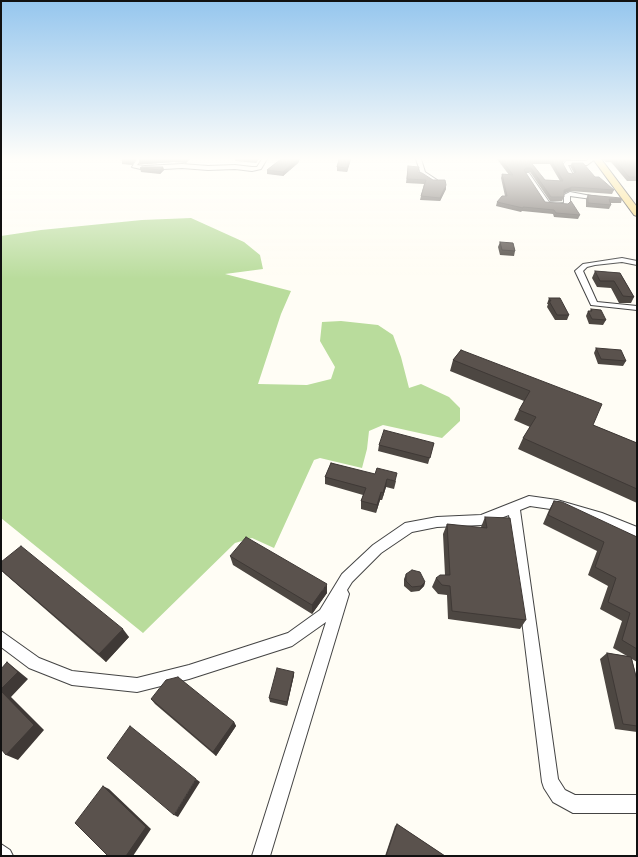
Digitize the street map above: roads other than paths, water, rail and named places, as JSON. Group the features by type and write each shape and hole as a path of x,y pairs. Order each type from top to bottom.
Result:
{"main road":[{"path":"623,199 637,213"}],"street":[{"path":"544,199 547,204 565,205 567,203 567,199"},
{"path":"637,263 622,260 595,263 585,265 579,271 594,303 637,308"},
{"path":"1,638 34,663 72,678 137,685 189,672 292,638 325,615 347,578 378,550 409,527 437,522 481,520 500,514 529,501 557,505 602,518 637,532"},
{"path":"514,508 550,782 559,796 573,804 637,804"},
{"path":"262,856 347,578"},
{"path":"1,853 4,856"}]}
